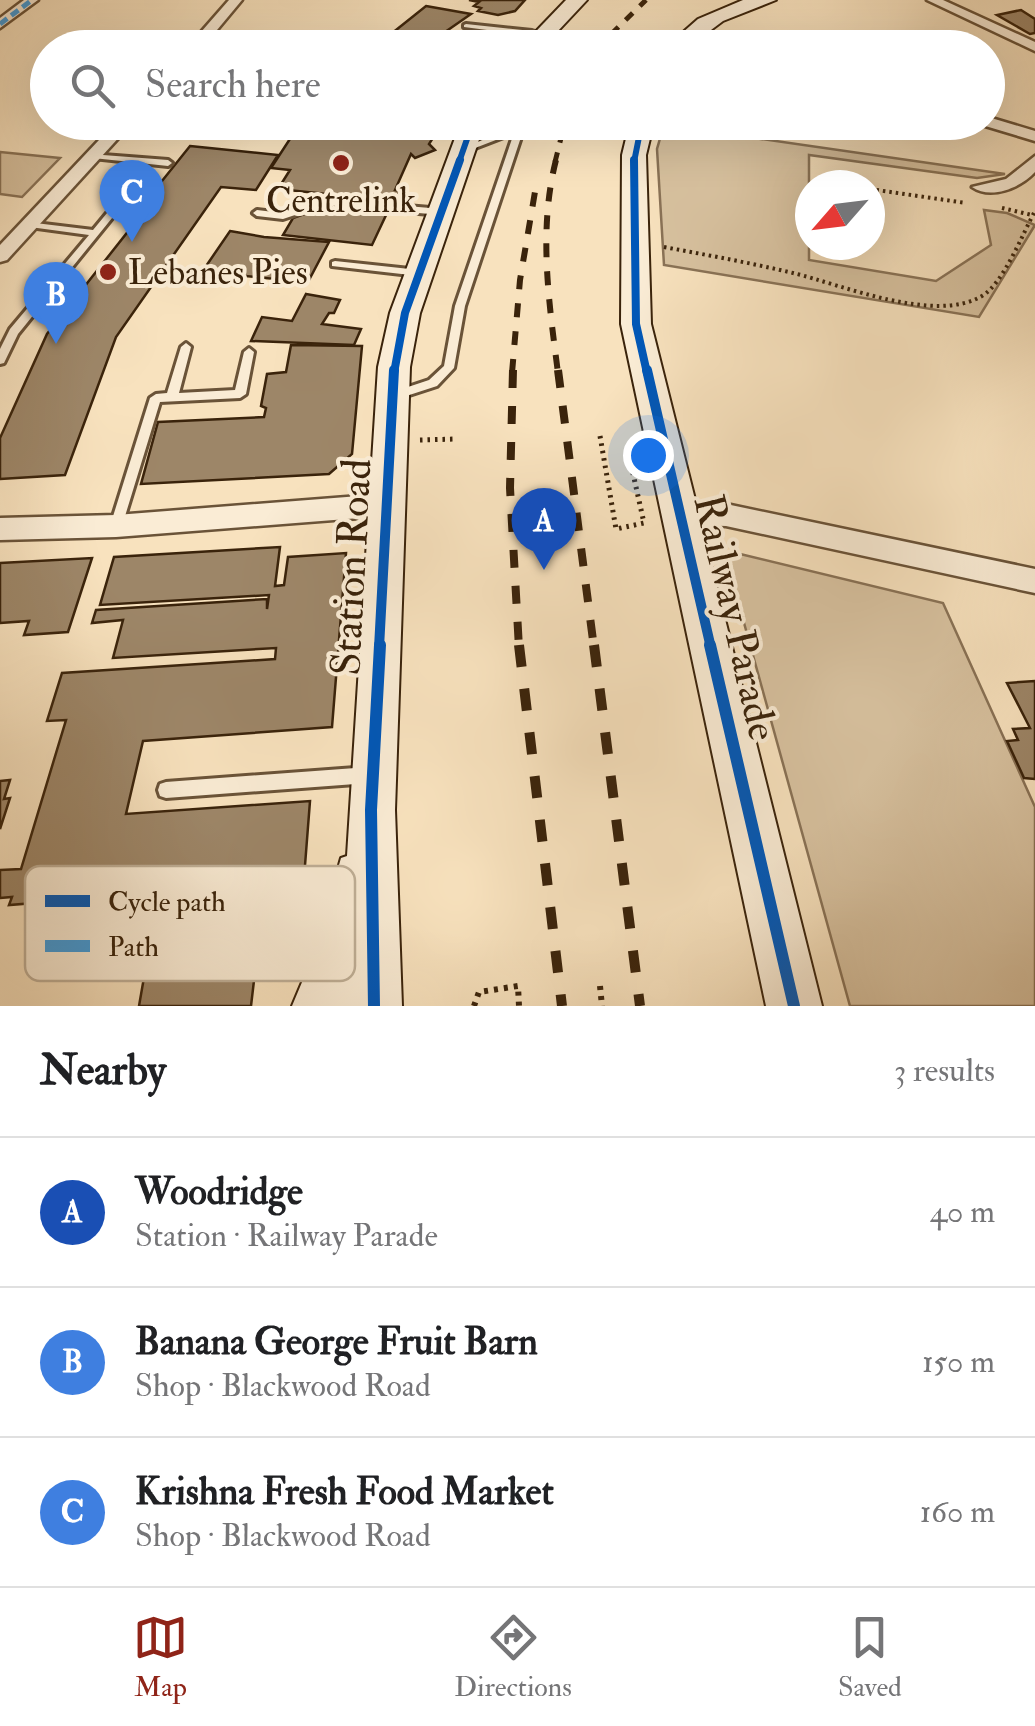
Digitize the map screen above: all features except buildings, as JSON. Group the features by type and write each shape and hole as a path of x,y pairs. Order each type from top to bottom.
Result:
{"street":[{"path":"0,24 32,0"},
{"path":"210,30 236,0"},
{"path":"553,30 578,0"},
{"path":"555,30 590,0"},
{"path":"694,30 723,12 766,0"},
{"path":"934,0 997,30"},
{"path":"1005,34 1035,48"},
{"path":"1005,127 1035,136"},
{"path":"0,256 108,140"},
{"name":"Station Road","path":"374,1006 371,792 396,347 419,273 471,140"},
{"name":"Railway Parade","path":"638,140 634,155 636,324 794,1006"},
{"path":"981,187 1008,186 1023,177 1035,162"},
{"path":"0,529 116,526 385,505"},
{"path":"681,516 726,515 1035,581"},
{"name":"Station Road","path":"355,893 371,792"},
{"name":"Station Road","path":"320,1006 329,981"}],"lane":[{"path":"466,26 485,30"},
{"path":"392,396 433,382 449,368 460,306 516,140"},
{"path":"93,156 168,163"},
{"path":"0,360 14,332 134,186"},
{"path":"256,213 283,216 324,202 442,212"},
{"path":"30,224 95,233"},
{"path":"335,264 419,273"},
{"path":"172,397 186,347"},
{"path":"116,526 156,398 240,394 249,352"},
{"path":"166,790 371,792"}],"path":[{"path":"885,191 970,204"},
{"path":"657,246 797,274 874,295 932,304 966,302 986,295 1034,213 999,208"},
{"path":"600,436 616,528 636,527 644,522 630,460"},
{"path":"474,1006 479,992 518,986 519,1006"},
{"path":"600,986 602,1006"}],"shaded area":[{"path":"660,140 768,140 1005,174 977,178 809,155 809,170 795,170 795,260 936,281 991,245 984,210 1007,213 1035,225 979,317 664,265"},
{"path":"0,152 60,158 22,197 0,194"},
{"path":"736,553 943,603 1035,807 1035,1006 850,1006 728,565"}],"railway":[{"path":"615,30 646,0"},
{"path":"555,162 560,140"},
{"path":"556,160 546,240 558,373"},
{"path":"512,373 520,280 537,180"},
{"path":"513,370 510,488 519,648"},
{"path":"558,370 594,648"},
{"path":"519,645 562,1006"},
{"path":"594,645 640,1006"}],"marked path":[{"path":"0,24 32,0"}],"cycle path":[{"path":"374,1006 371,810 394,367 405,313 467,140"},
{"path":"638,140 634,155 636,324 794,1006"}],"place":[{"name":"Centrelink","path":"341,163"},
{"name":"Krishna Fresh Food Market","path":"132,242"},
{"name":"Lebanes Pies","path":"108,272"},
{"name":"Banana George Fruit Barn","path":"56,344"},
{"name":"Woodridge","path":"544,570"}]}
